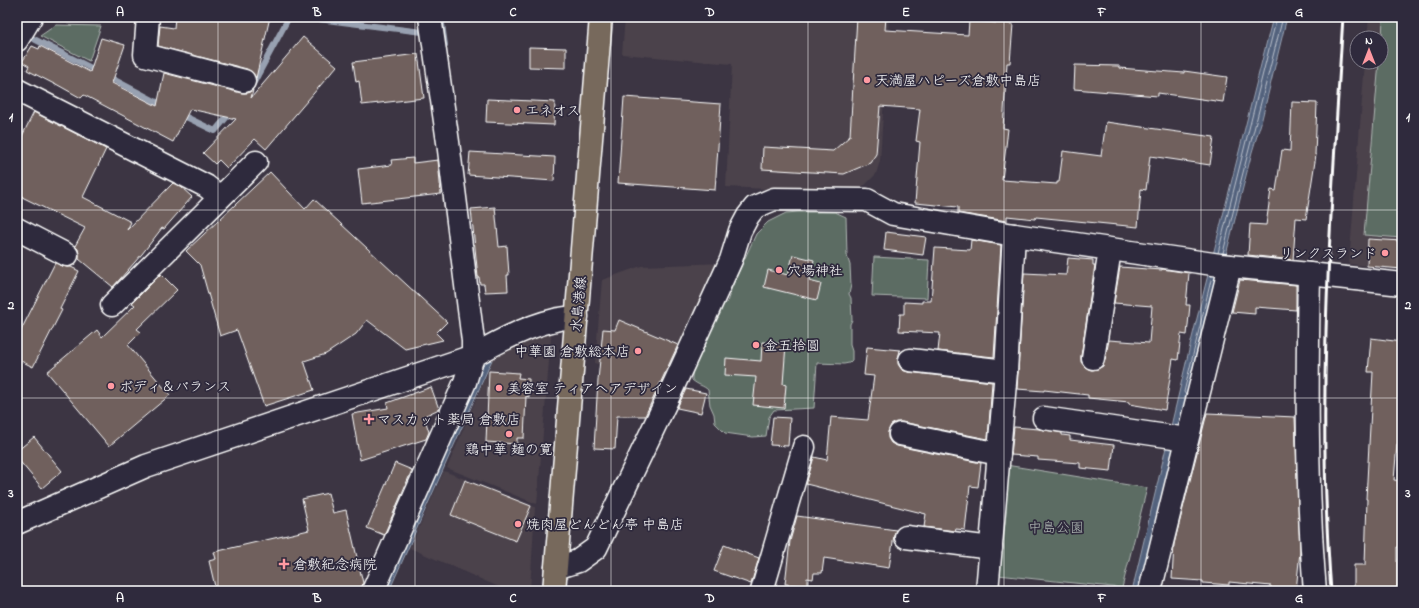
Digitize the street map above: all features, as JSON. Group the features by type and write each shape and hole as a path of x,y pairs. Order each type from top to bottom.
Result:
{"main road":[{"name":"水島港線","path":"554,591 601,17"}],"street":[{"path":"17,40 31,17"},
{"path":"148,17 145,55 244,81"},
{"path":"373,591 465,382 473,356 473,341 448,142 430,17"},
{"path":"17,90 206,186 220,197"},
{"path":"112,305 256,162"},
{"path":"556,568 578,560 596,548 657,421 731,260 740,231 755,207 774,199 867,200 893,214 947,222 1014,235 1220,265 1402,284"},
{"path":"17,229 67,255"},
{"path":"987,591 1006,371 1014,235"},
{"path":"1094,358 1110,250"},
{"path":"1150,591 1178,438 1220,265"},
{"path":"1309,274 1307,355 1309,475 1316,591"},
{"path":"17,523 146,466 473,356 489,346 531,328 556,320 577,317"},
{"path":"910,360 1006,371"},
{"path":"1044,418 1178,438"},
{"path":"900,434 999,454"},
{"path":"762,591 804,447"},
{"path":"906,537 991,548"}],"shaded area":[{"path":"625,17 889,17 880,161 876,174 865,185 848,193 726,187 732,64 622,54"},
{"path":"1369,17 1402,17 1402,270 1349,264 1364,70 1389,70 1389,30 1368,30"},
{"path":"725,263 666,392 595,363 602,280 641,266"},
{"path":"552,326 537,504 447,468 499,345"},
{"path":"444,471 535,507 530,591 508,591 410,548"}],"green space":[{"path":"1383,17 1402,17 1402,238 1364,235 1378,70 1389,70 1389,30 1382,30"},
{"path":"56,25 101,26 89,61 40,36"},
{"path":"835,212 846,217 847,256 850,265 851,285 849,294 851,298 852,320 850,324 850,345 852,360 849,363 844,364 817,363 814,408 774,410 769,417 766,436 753,437 725,433 715,423 708,390 692,380 692,372 706,337 720,314 722,306 727,302 733,284 756,234 768,222 786,213"},
{"path":"874,257 929,260 927,298 872,296"},
{"name":"中島公園","path":"1006,465 1147,488 1122,588 998,575"}],"water":[{"path":"1273,17 1287,17 1141,591 1132,591 1190,346"},
{"path":"492,360 389,591 381,591 484,362"}],"building":[{"path":"175,17 270,17 256,78 252,72 247,69 158,46 160,26 174,28"},
{"path":"857,17 886,17 885,30 968,35 969,21 1013,24 1010,63 1007,63 1003,128 1008,129 1002,180 1057,184 1057,182 1059,182 1063,151 1101,156 1106,122 1214,137 1210,165 1150,156 1146,190 1141,189 1138,227 1036,217 1035,219 1007,216 1007,221 958,213 958,207 915,203 920,142 916,141 920,109 880,106 876,154 870,163 844,174 762,169 763,147 833,151 850,136"},
{"path":"303,37 337,66 266,149 255,139 227,168 219,160 215,164 203,153 236,119 190,109 173,142 84,95 81,98 27,70 29,66 22,62 32,46 39,49 40,46 90,72 101,38 125,45 112,83 157,106 164,73 241,93 248,93 253,90 251,98"},
{"path":"529,47 566,48 566,68 529,67"},
{"path":"418,54 424,98 362,105 359,81 356,82 353,62"},
{"path":"1075,65 1119,66 1119,68 1184,73 1184,71 1227,77 1223,102 1158,93 1158,96 1074,89"},
{"path":"624,97 721,104 715,190 618,183"},
{"path":"487,99 555,102 554,125 486,122"},
{"path":"1292,102 1317,103 1316,155 1306,219 1296,218 1293,260 1248,255 1250,224 1266,225 1271,190 1276,191 1282,150 1290,151"},
{"path":"34,112 106,149 83,197 131,222 127,230 173,183 181,187 192,197 164,229 162,228 142,254 113,287 79,259 78,249 75,246 85,228 22,197 23,196 17,193 17,146"},
{"path":"470,152 555,157 554,181 468,175"},
{"path":"413,158 413,163 438,160 441,194 362,203 358,169 392,165 391,160"},
{"path":"270,172 305,209 314,199 447,322 436,333 443,340 405,349 367,320 356,334 326,354 304,361 314,390 264,406 237,330 220,336 200,265 186,251"},
{"path":"495,207 499,247 507,246 509,275 507,275 508,291 485,292 484,284 480,284 478,277 471,209"},
{"path":"886,232 926,237 923,255 884,250"},
{"name":"リンクスランド","path":"1368,239 1402,241 1402,269 1367,266"},
{"path":"971,240 1001,245 994,357 938,351 940,333 899,331 900,314 904,314 904,302 922,303 922,301 931,301 935,248 970,250"},
{"path":"793,255 814,260 809,281 821,284 817,300 764,287 768,270 788,275"},
{"path":"1068,258 1093,260 1093,265 1095,265 1081,356 1081,362 1085,367 1091,370 1098,369 1103,366 1109,340 1149,343 1152,306 1114,303 1120,267 1162,269 1189,273 1186,305 1190,305 1187,335 1181,334 1178,360 1173,359 1165,410 1129,404 1129,402 1088,398 1088,395 1044,390 1017,389 1024,273 1066,275"},
{"path":"55,263 62,266 71,267 79,271 60,309 62,310 33,367 17,359 17,338"},
{"name":"ボディ＆バランス","path":"161,274 177,290 137,329 141,332 128,345 170,395 109,446 47,372 97,330 102,337 135,305 132,303"},
{"path":"1240,280 1296,285 1296,310 1255,307 1255,314 1232,312"},
{"path":"619,320 678,345 645,416 617,416 615,449 594,448 603,329 615,330"},
{"path":"1371,338 1402,342 1402,444 1397,444 1394,480 1402,481 1399,547 1397,547 1397,591 1354,591 1354,565 1365,565 1366,499 1373,372 1368,372"},
{"path":"762,342 786,344 783,384 786,385 784,408 753,405 756,377 725,375 726,358 761,361"},
{"path":"867,347 900,350 898,364 902,370 908,372 992,382 988,439 902,422 896,422 891,425 888,432 888,438 891,443 897,446 981,463 978,487 970,486 965,530 956,529 955,531 924,527 926,514 806,484 814,457 827,460 831,417 868,420 874,376 864,375"},
{"path":"489,371 519,373 518,378 529,379 529,397 526,396 524,438 517,438 517,444 486,442"},
{"path":"431,387 439,409 424,416 429,432 426,439 360,460 352,414 388,408 387,403"},
{"path":"686,389 706,393 701,413 677,408"},
{"path":"1207,413 1295,417 1300,551 1296,591 1271,591 1271,586 1229,582 1229,585 1203,583 1203,581 1172,579 1174,544"},
{"path":"773,417 790,418 788,446 770,445"},
{"path":"1014,427 1062,433 1062,435 1070,436 1070,440 1114,445 1111,471 1080,468 1080,463 1038,460 1038,457 1011,455"},
{"path":"34,437 62,471 42,488 17,458 17,451"},
{"path":"395,463 412,470 384,535 367,528"},
{"path":"465,480 531,506 516,541 451,515"},
{"path":"328,493 333,513 346,510 363,583 361,591 216,591 209,561 216,559 214,552 309,530 302,499"},
{"path":"797,516 896,530 889,568 824,558 822,573 814,573 813,579 807,578 807,586 785,584 790,541"},
{"path":"724,545 759,558 751,584 714,571"}],"waterway":[{"path":"242,99 252,86 289,17"},
{"path":"302,17 422,32"},
{"path":"441,17 445,45"},
{"path":"26,35 99,72"},
{"path":"107,76 164,106"},
{"path":"180,114 215,131 231,112"}],"railway":[{"path":"1331,591 1325,448 1325,376 1330,232 1343,17"}],"place":[{"name":"天満屋ハピーズ倉敷中島店","path":"867,80"},
{"name":"エネオス","path":"517,110"},
{"name":"リンクスランド","path":"1385,253"},
{"name":"穴場神社","path":"779,270"},
{"name":"金五拾圓","path":"756,345"},
{"name":"中華園 倉敷総本店","path":"638,351"},
{"name":"ボディ＆バランス","path":"111,386"},
{"name":"美容室 ティアヘアデザイン","path":"499,388"},
{"name":"マスカット薬局 倉敷店","path":"369,419"},
{"name":"鶏中華 麺の寛","path":"509,434"},
{"name":"焼肉屋どんどん亭 中島店","path":"518,524"},
{"name":"倉敷紀念病院","path":"284,564"}]}
